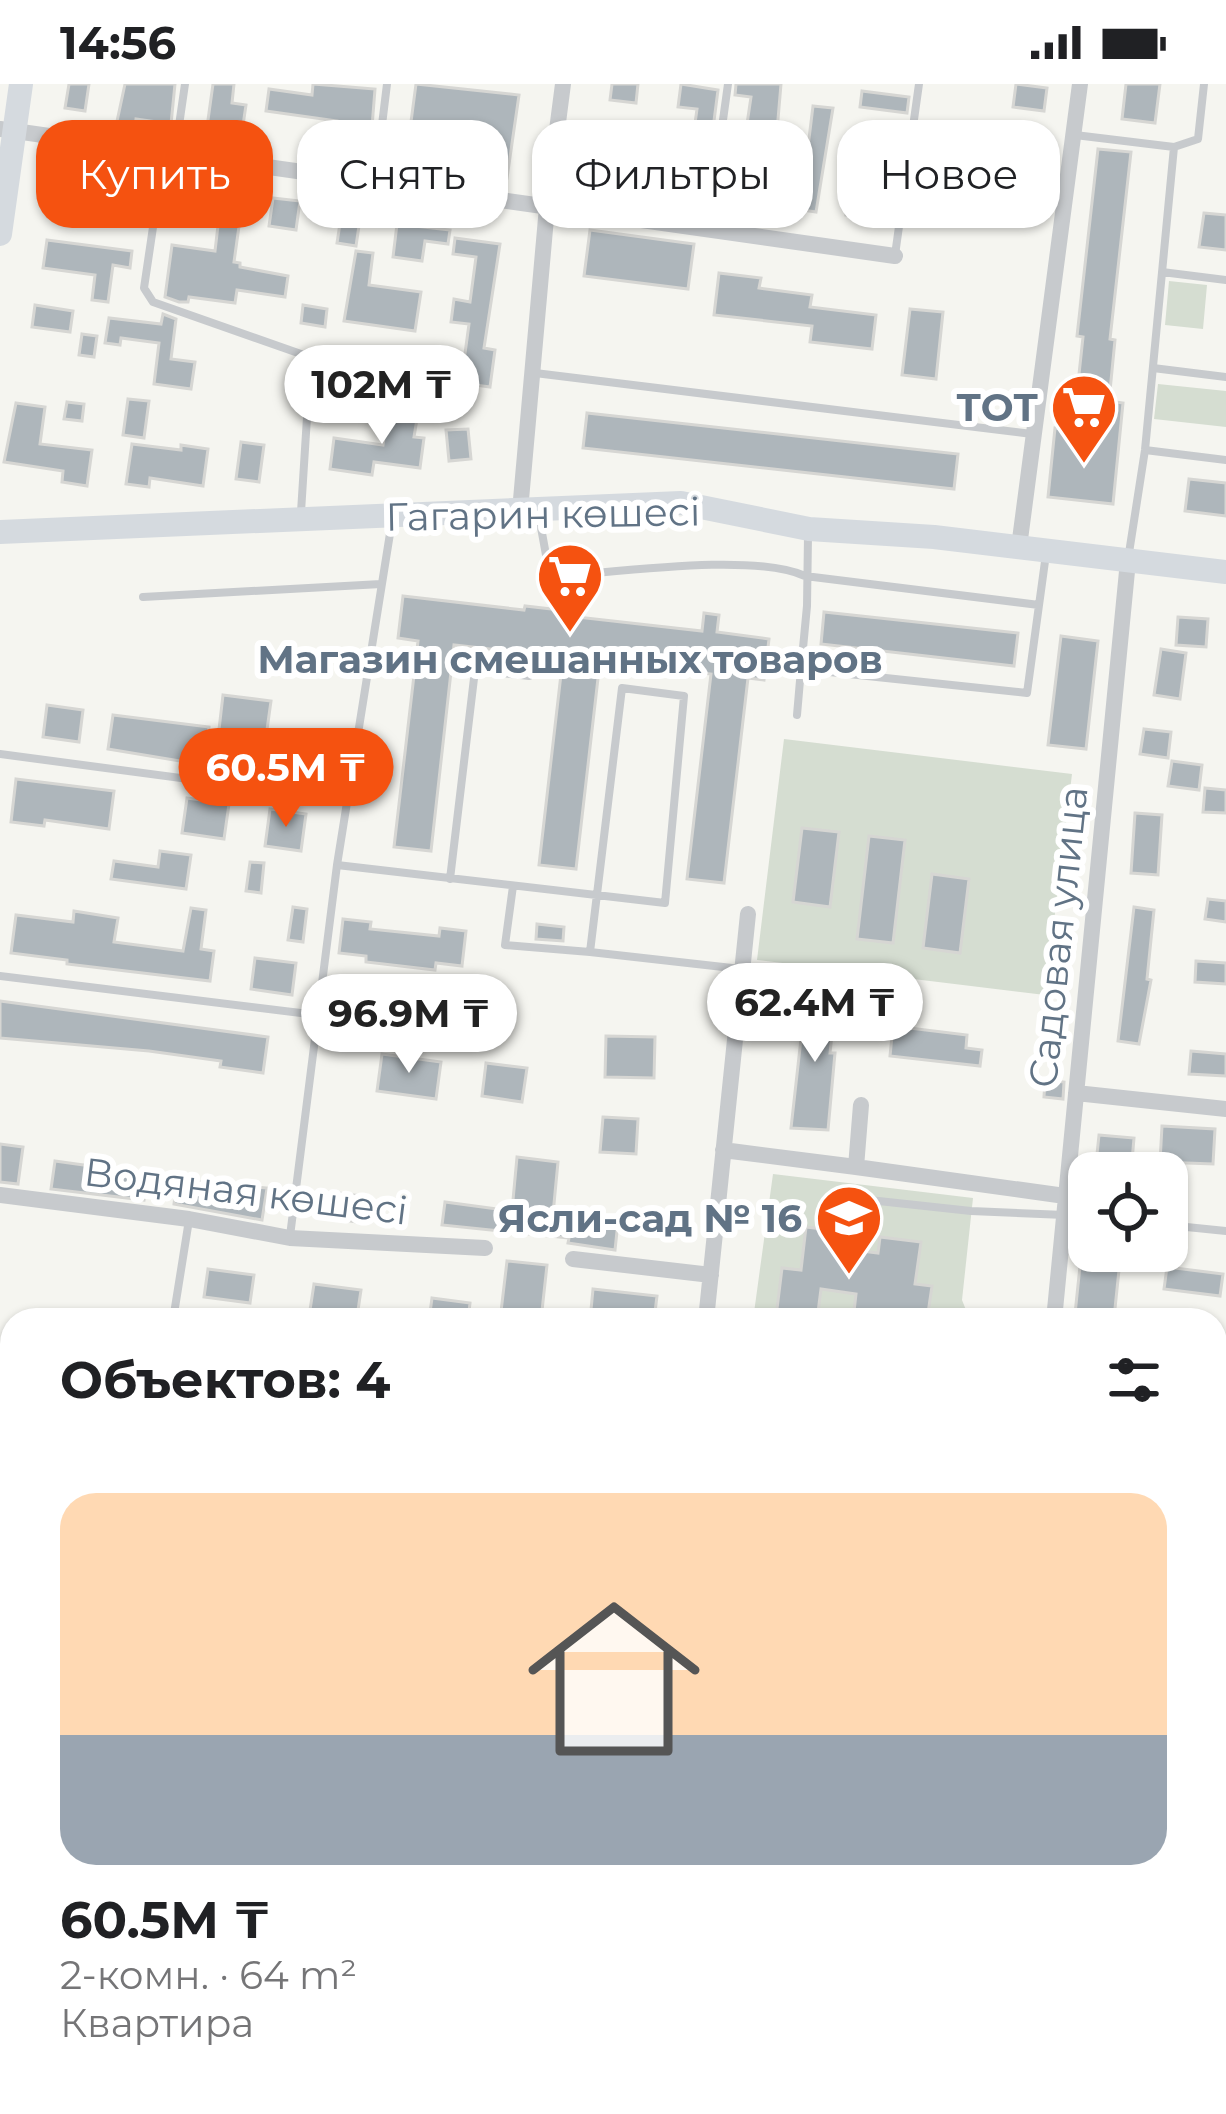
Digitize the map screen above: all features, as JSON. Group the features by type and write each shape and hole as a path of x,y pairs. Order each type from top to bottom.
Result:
{"street":[{"path":"0,234 7,130 20,84"},
{"path":"559,120 563,84"},
{"path":"1019,547 1080,84"},
{"path":"529,510 531,372 546,228"},
{"path":"694,228 895,256"},
{"name":"Гагарин көшесі","path":"0,532 681,503 808,529 1019,547 1226,572"},
{"name":"Садовая улица","path":"1055,1308 1128,561"},
{"path":"707,1308 748,914"},
{"path":"1076,1093 1226,1109"},
{"path":"856,1167 861,1105"},
{"path":"723,1150 856,1167 1065,1205"},
{"name":"Водяная көшесі","path":"0,1195 190,1219 290,1238 485,1248"},
{"path":"573,1259 711,1275"}],"lane":[{"path":"177,120 185,84"},
{"path":"383,120 387,84"},
{"path":"708,230 728,84"},
{"path":"895,256 919,84"},
{"path":"1073,135 1174,147 1198,139 1204,84"},
{"path":"1128,561 1145,450 1174,147"},
{"path":"156,228 145,288 153,302 301,354 310,370 300,520"},
{"path":"1162,272 1226,280"},
{"path":"1153,368 1226,377"},
{"path":"531,372 1034,435"},
{"path":"1145,450 1226,460"},
{"path":"529,510 550,577 751,564 789,568 805,576 1039,604"},
{"path":"290,1238 346,800 393,516"},
{"path":"797,716 808,606 808,529"},
{"path":"801,669 1027,693 1046,550"},
{"path":"143,598 382,584"},
{"path":"450,879 476,670 529,676"},
{"path":"337,865 596,896 664,903 684,696 622,688 596,896 590,952"},
{"path":"0,754 346,800"},
{"path":"513,886 505,945 742,969"},
{"path":"0,976 317,1015"},
{"path":"860,1199 971,1210 1068,1206"},
{"path":"175,1308 190,1219"},
{"path":"1188,1227 1226,1231"}],"shaded area":[{"path":"1169,281 1207,285 1203,329 1165,325"},
{"path":"1158,384 1226,391 1226,427 1154,419"},
{"path":"784,739 1072,774 1045,995 757,960"},
{"path":"773,1174 973,1198 962,1300 965,1308 755,1308"}],"building":[{"path":"69,84 89,84 85,111 65,108"},
{"path":"125,84 175,84 171,120 117,120"},
{"path":"213,84 234,84 232,103 246,105 244,120 208,120"},
{"path":"313,84 375,89 373,120 266,111 269,89 312,95"},
{"path":"416,84 519,95 508,171 508,120 411,120"},
{"path":"612,84 638,84 636,103 610,100"},
{"path":"681,84 718,90 714,120 695,120 697,109 678,107"},
{"path":"736,84 781,84 778,120 748,120 751,97 735,95"},
{"path":"1016,84 1047,88 1044,111 1013,107"},
{"path":"1126,84 1160,84 1155,123 1122,119"},
{"path":"862,91 909,97 907,113 860,107"},
{"path":"813,106 833,108 816,212 813,212"},
{"path":"1098,149 1131,152 1110,339 1115,340 1109,401 1123,403 1113,504 1048,497 1055,428 1073,430 1083,337 1077,336"},
{"path":"273,198 297,201 296,230 273,227"},
{"path":"1204,213 1226,215 1226,250 1199,247"},
{"path":"218,228 239,228 234,262 288,276 285,297 237,290 235,303 189,297 188,302 179,302 165,297 172,245 215,251"},
{"path":"339,228 359,228 356,246 337,243"},
{"path":"397,228 450,230 448,244 425,241 422,261 393,257"},
{"path":"590,230 694,244 688,289 584,276"},
{"path":"455,238 500,244 484,348 495,350 490,387 461,383 469,324 451,322 454,299 470,302 476,257 453,254"},
{"path":"47,240 132,251 130,268 113,265 108,302 92,300 95,275 43,268"},
{"path":"356,251 373,253 369,285 421,292 415,331 344,321"},
{"path":"719,273 761,278 759,288 812,295 810,307 876,315 872,349 810,342 812,326 714,315"},
{"path":"35,305 73,311 70,332 32,327"},
{"path":"303,305 327,309 325,327 301,323"},
{"path":"910,309 943,312 936,379 902,375"},
{"path":"163,314 176,319 171,359 195,362 191,389 154,384 159,343 121,338 120,345 105,343 109,318 161,324"},
{"path":"82,334 97,336 94,357 79,355"},
{"path":"128,399 149,401 144,438 123,435"},
{"path":"67,402 84,404 82,421 64,419"},
{"path":"16,403 45,407 40,444 92,450 87,486 62,482 63,471 4,462"},
{"path":"388,410 418,413 414,437 424,438 420,468 374,462 372,475 330,469 334,438 383,445"},
{"path":"587,413 958,454 954,489 583,448"},
{"path":"468,429 471,459 449,461 446,430"},
{"path":"241,442 264,445 259,482 236,479"},
{"path":"132,444 208,449 203,486 150,478 149,487 126,484"},
{"path":"1189,479 1226,483 1226,516 1185,511"},
{"path":"403,596 569,611 568,616 702,631 704,613 719,615 717,632 769,639 764,680 748,678 724,883 687,879 711,674 600,661 576,869 539,865 563,657 454,645 431,851 394,847 418,641 398,638"},
{"path":"824,612 1018,633 1014,666 821,644"},
{"path":"1178,617 1208,619 1206,647 1176,645"},
{"path":"1061,636 1098,641 1086,749 1048,745"},
{"path":"1161,649 1186,653 1180,699 1154,695"},
{"path":"223,695 271,701 265,744 218,738"},
{"path":"47,705 83,710 79,742 43,737"},
{"path":"113,715 209,727 204,765 108,749"},
{"path":"1144,729 1171,732 1168,758 1140,754"},
{"path":"284,735 324,741 318,780 278,774"},
{"path":"1172,761 1202,765 1199,790 1168,786"},
{"path":"16,779 114,791 109,829 45,820 44,826 11,822"},
{"path":"1205,788 1226,790 1226,813 1203,812"},
{"path":"187,798 229,804 224,839 182,833"},
{"path":"270,809 306,814 301,851 265,846"},
{"path":"1135,813 1162,815 1158,875 1131,873"},
{"path":"802,828 839,832 830,907 793,902"},
{"path":"869,836 905,840 893,943 857,939"},
{"path":"160,851 191,855 186,889 111,879 114,861 158,867"},
{"path":"250,862 264,863 261,893 246,891"},
{"path":"932,874 969,879 960,953 923,948"},
{"path":"1208,899 1226,901 1226,922 1205,919"},
{"path":"293,907 307,909 303,942 288,940"},
{"path":"1134,907 1154,910 1147,979 1151,980 1139,1044 1118,1041"},
{"path":"191,908 206,910 201,949 214,951 210,981 11,953 16,915 73,922 74,911 118,918 114,942 183,951"},
{"path":"343,919 371,922 370,929 439,936 440,928 466,931 462,966 436,963 435,970 366,962 366,956 339,953"},
{"path":"537,924 564,927 563,941 536,939"},
{"path":"255,958 296,963 292,995 251,989"},
{"path":"1196,961 1226,963 1226,984 1195,982"},
{"path":"806,994 836,997 828,1130 791,1128"},
{"path":"0,1001 268,1037 263,1073 220,1067 221,1061 149,1051 0,1038"},
{"path":"893,1026 967,1035 966,1048 982,1050 980,1066 890,1056"},
{"path":"606,1036 655,1037 654,1078 605,1077"},
{"path":"1191,1051 1226,1054 1226,1076 1189,1074"},
{"path":"382,1054 441,1062 436,1099 377,1091"},
{"path":"486,1063 527,1068 522,1102 482,1096"},
{"path":"1045,1080 1064,1082 1063,1099 1044,1097"},
{"path":"603,1117 638,1119 636,1154 600,1152"},
{"path":"1162,1126 1215,1129 1213,1164 1188,1163 1188,1152 1161,1152"},
{"path":"1099,1135 1134,1138 1133,1152 1097,1152"},
{"path":"0,1144 23,1147 18,1184 0,1182"},
{"path":"517,1157 558,1162 553,1214 618,1222 615,1250 568,1243 569,1238 442,1225 445,1202 512,1211"},
{"path":"55,1161 148,1174 144,1200 51,1189"},
{"path":"177,1180 267,1188 262,1220 174,1204"},
{"path":"331,1192 369,1197 365,1223 327,1218"},
{"name":"Ясли-сад № 16","path":"806,1227 847,1232 845,1249 878,1253 880,1237 921,1242 915,1284 932,1286 929,1308 854,1308 856,1294 821,1289 819,1308 777,1308 782,1268 801,1270"},
{"path":"507,1261 547,1265 542,1308 501,1308"},
{"path":"208,1269 254,1275 250,1303 204,1297"},
{"path":"1079,1272 1119,1272 1115,1308 1076,1308"},
{"path":"1166,1272 1223,1274 1220,1296 1164,1289"},
{"path":"314,1284 361,1290 358,1308 310,1308"},
{"path":"593,1289 657,1296 656,1308 591,1308"},
{"path":"432,1298 470,1303 469,1308 431,1308"}],"place":[{"name":"ТОТ","path":"1084,466"},
{"name":"Магазин смешанных товаров","path":"570,635"},
{"name":"Ясли-сад № 16","path":"849,1277"}]}
